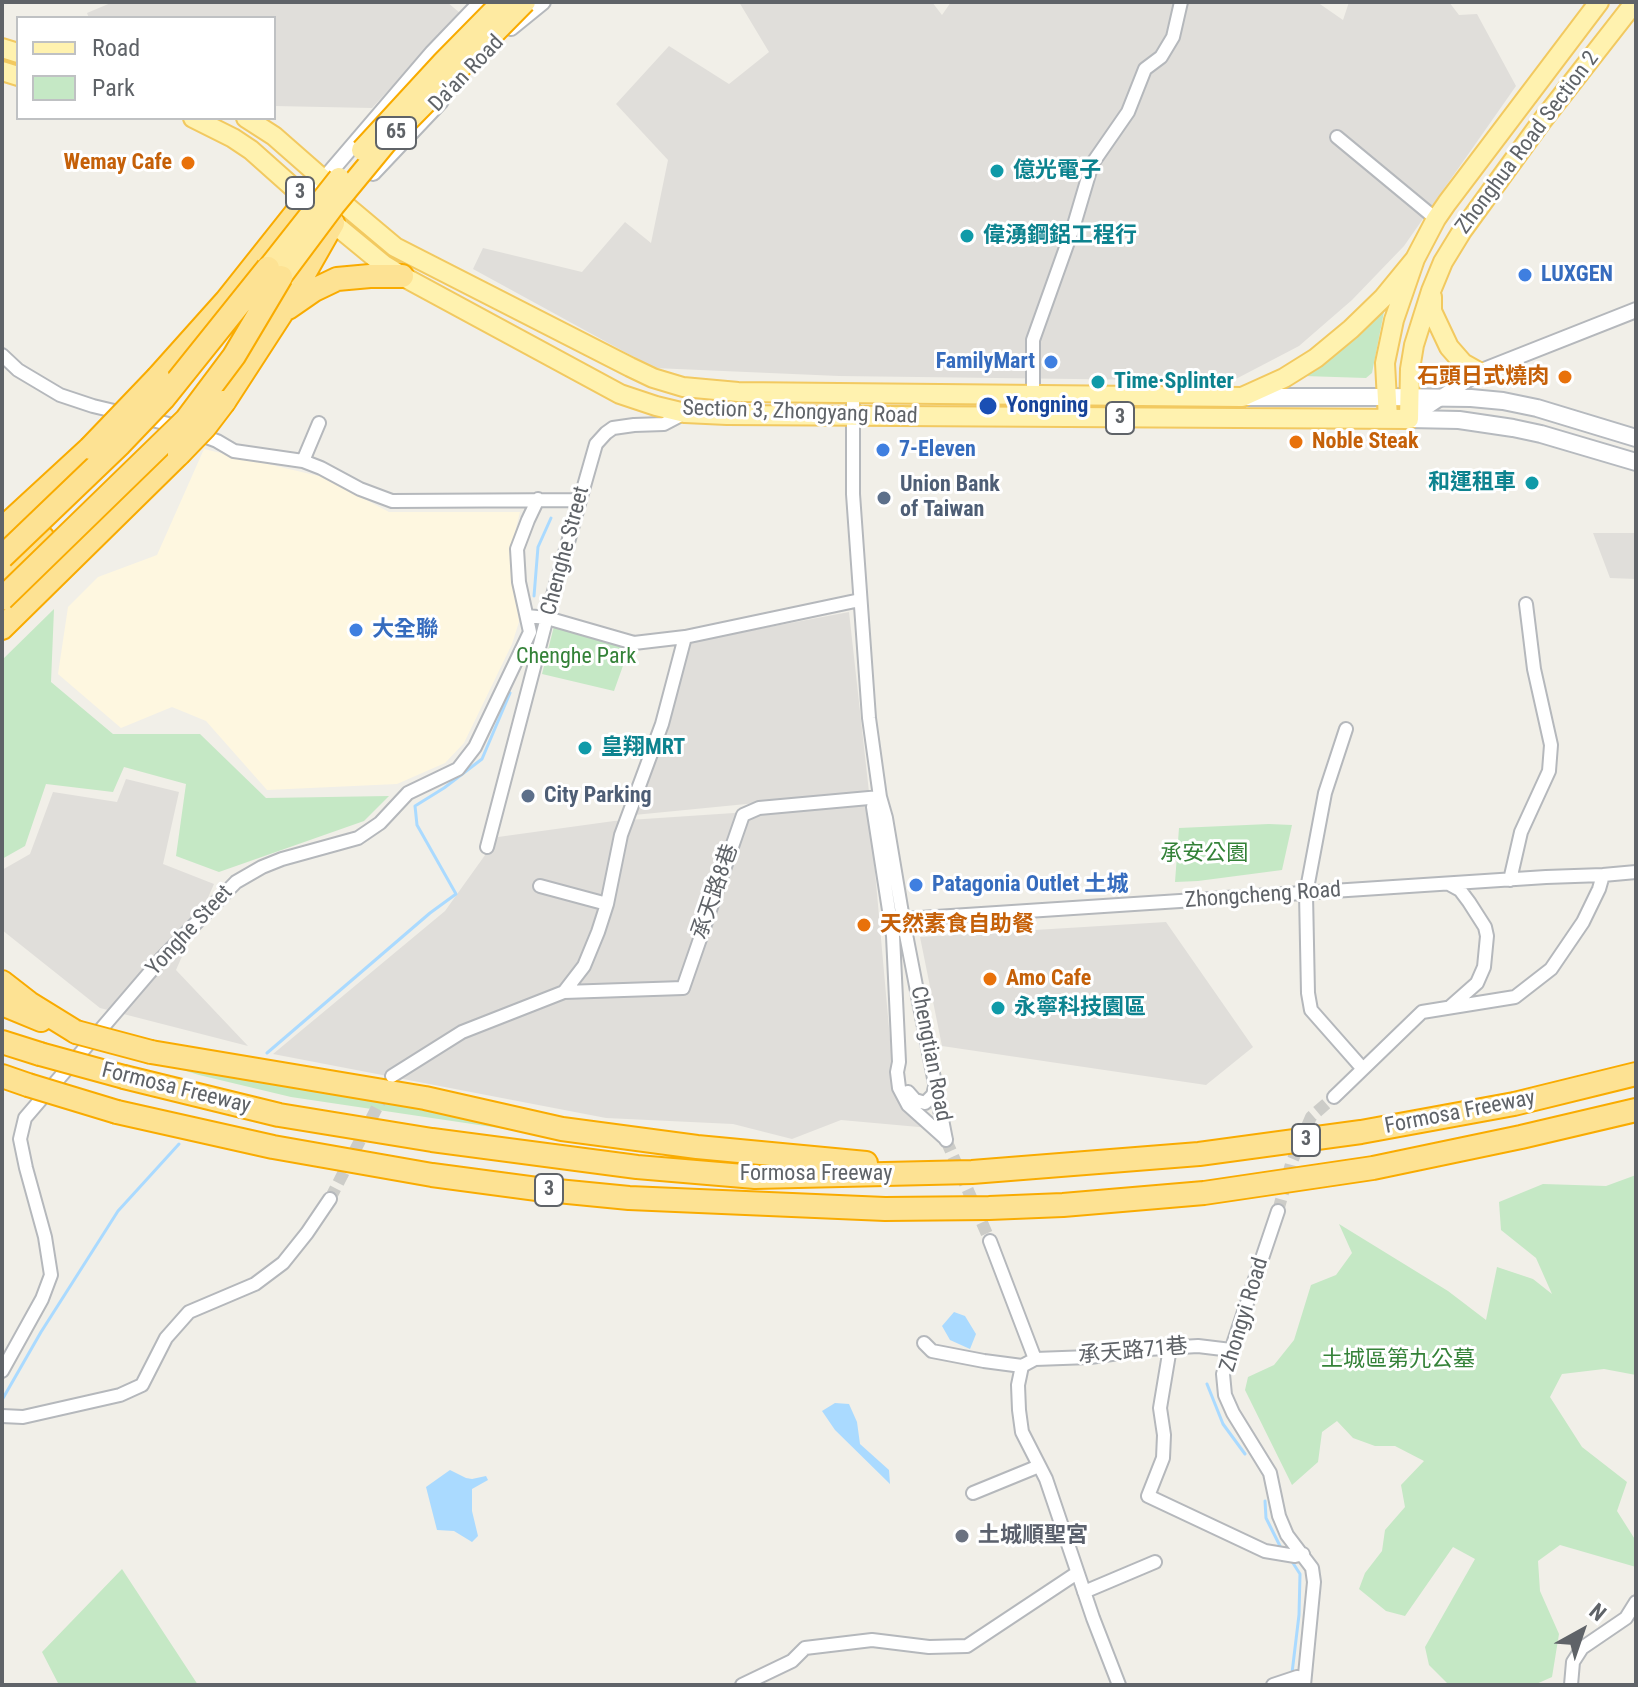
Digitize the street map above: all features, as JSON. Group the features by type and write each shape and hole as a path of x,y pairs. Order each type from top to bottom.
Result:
{"highway":[{"name":"65","path":"275,273 375,135 502,2"},
{"name":"65","path":"275,273 386,143 525,2"},
{"path":"2,529 90,448 158,377 226,301 307,199"},
{"path":"2,628 205,427 283,311 339,214"},
{"path":"2,585 175,402 275,273"},
{"path":"2,557 120,444 275,273"},
{"path":"2,599 186,420 234,356 275,273"},
{"path":"283,311 337,279 402,276"},
{"path":"2,577 45,540"},
{"path":"2,982 76,1032"},
{"path":"2,1004 76,1032 151,1052 425,1098 562,1129 697,1147 950,1172"},
{"name":"Formosa Freeway","path":"2,1042 124,1077 279,1115 432,1140 637,1167 755,1177 1029,1168 1199,1154 1361,1132 1514,1104 1636,1074"},
{"name":"Formosa Freeway","path":"2,1076 117,1112 273,1147 432,1175 629,1198 900,1209 1063,1205 1204,1193 1373,1168 1636,1110"}],"main road":[{"name":"Zhonghua Road Section 2","path":"1415,259 1436,219 1599,2"},
{"name":"Zhonghua Road Section 2","path":"1409,419 1414,345 1443,262 1542,121 1635,2"},
{"name":"Section 3, Zhongyang Road","path":"197,120 251,150 307,199 618,361 653,378 683,387 728,392 1483,399 1520,404 1636,438"},
{"name":"Section 3, Zhongyang Road","path":"249,120 274,136 323,179 339,214 384,265 620,394 685,413 1409,419"},
{"name":"3","path":"1242,397 1284,378 1316,358 1383,298 1415,259"},
{"name":"3","path":"1388,419 1385,372 1389,342 1415,259"},
{"path":"1431,291 1432,311 1449,347 1463,363 1479,372"},
{"path":"727,415 728,392"},
{"path":"1409,419 1459,420 1513,428 1636,462"}],"street":[{"name":"Da'an Road","path":"307,199 432,53 481,2"},
{"name":"Da'an Road","path":"339,214 352,195 511,27 543,2"},
{"path":"1033,418 1033,340 1092,164 1128,112 1145,69 1161,57 1173,37 1181,2"},
{"path":"1337,137 1436,219"},
{"path":"1409,419 1479,372 1636,310"},
{"path":"2,355 18,370 60,395 177,426 234,451 303,461 392,501 579,500"},
{"name":"Chengtian Road","path":"853,393 853,494 869,718 886,818 896,920 946,1140 908,1105 899,1088 893,936 896,920"},
{"name":"Chenghe Street","path":"487,847 596,444 613,428 664,424 685,413"},
{"path":"303,461 319,423"},
{"name":"Yonghe Steet","path":"2,1371 42,1299 51,1275 45,1237 20,1139 25,1118 162,958 236,882 282,859 358,838 380,823 408,793 458,769 475,747 530,632 519,582 517,549 538,499"},
{"path":"527,616 547,618 634,643 685,637 860,600"},
{"path":"1510,880 1521,832 1549,771 1551,745 1534,669 1526,604"},
{"path":"392,1076 462,1032 564,992 584,966 607,904 621,835 662,724 685,637"},
{"path":"1346,729 1325,793 1306,894 1308,993 1311,1010 1363,1069"},
{"name":"承天路8巷","path":"564,992 683,988 743,815 759,808 880,797"},
{"name":"Zhongcheng Road","path":"896,920 1636,872"},
{"path":"1334,1097 1422,1012 1515,997 1551,969 1583,922 1603,875"},
{"path":"1449,884 1460,890 1469,902 1485,927 1487,936 1484,967 1477,983 1451,1006"},
{"path":"540,886 607,904"},
{"path":"899,1062 906,1087 915,1100 925,1103 933,1095 935,1087"},
{"path":"919,1113 939,1109"},
{"path":"2,1416 23,1417 120,1395 142,1385 166,1338 189,1312 255,1284 283,1263 330,1199"},
{"name":"Zhongyi Road","path":"1278,1211 1223,1374 1225,1395 1233,1413 1270,1473 1279,1516 1287,1535 1299,1555 1312,1568 1314,1582 1293,1681"},
{"path":"924,1343 932,1351 984,1361 1022,1366 1035,1359 990,1241"},
{"name":"承天路71巷","path":"1035,1359 1198,1346 1231,1350"},
{"path":"1170,1348 1160,1408 1163,1458 1148,1496 1265,1551 1299,1555"},
{"path":"1022,1366 1018,1385 1022,1432 1046,1479 1119,1685"},
{"path":"973,1493 1039,1466"},
{"path":"1084,1592 1155,1562"},
{"path":"742,1685 792,1661 805,1648 872,1640 929,1647 967,1646 1077,1573"},
{"path":"1571,1685 1573,1662 1582,1648 1626,1618 1636,1602"}],"shaded area":[{"path":"113,2 447,2 460,13 372,108 276,106 276,16 88,16 87,13"},
{"path":"739,2 932,2 942,15 951,2 1317,2 1343,20 1349,2 1449,2 1459,15 1477,14 1516,86 1404,246 1352,300 1299,346 1232,381 839,376 654,368 473,269 483,248 582,272 625,222 651,243 668,160 616,104 669,46 729,84 769,52"},
{"name":"大全聯","path":"204,449 323,477 389,512 520,512 510,552 519,622 512,644 464,743 445,763 397,784 267,790 206,721 172,707 121,728 58,674 68,607 98,577 157,555"},
{"path":"1593,533 1636,533 1636,579 1610,578"},
{"path":"849,612 869,792 634,815 689,642"},
{"path":"126,779 179,792 163,864 214,884 176,970 248,1046 100,1008 2,930 2,870 30,854 53,792 117,802"},
{"path":"869,804 893,1073 930,1128 841,1120 792,1139 733,1124 606,1118 273,1054 445,911 498,837 614,821"},
{"path":"1166,922 1253,1047 1206,1085 942,1046 920,937"}],"green space":[{"path":"1381,311 1384,312 1372,373 1366,378 1304,376 1346,346"},
{"path":"54,609 51,682 113,734 200,734 266,798 389,796 364,821 219,872 176,856 186,784 124,767 113,792 46,784 25,846 2,859 2,660"},
{"name":"Chenghe Park","path":"554,626 630,646 614,691 542,674"},
{"name":"承安公園","path":"1292,825 1282,870 1175,882 1179,828"},
{"path":"117,1050 404,1103 546,1135 291,1097 199,1075"},
{"name":"土城區第九公墓","path":"1636,1175 1636,1375 1604,1369 1562,1374 1550,1397 1582,1447 1627,1482 1617,1511 1636,1541 1636,1567 1560,1545 1538,1561 1540,1591 1559,1634 1552,1677 1534,1685 1449,1685 1429,1665 1425,1647 1475,1559 1453,1547 1405,1616 1386,1611 1359,1589 1365,1573 1382,1551 1385,1530 1405,1507 1401,1485 1424,1461 1395,1446 1375,1446 1353,1438 1337,1421 1322,1432 1318,1462 1292,1485 1245,1390 1248,1377 1274,1365 1294,1340 1311,1285 1336,1275 1352,1253 1339,1224 1448,1291 1486,1320 1497,1267 1533,1279 1552,1294 1536,1258 1501,1230 1499,1202 1543,1184 1606,1186"},
{"path":"122,1569 198,1685 59,1685 42,1652"}],"water":[{"path":"954,1312 965,1316 976,1334 970,1349 950,1340 942,1326"},
{"path":"835,1403 849,1404 857,1422 860,1444 889,1470 890,1484 835,1430 822,1411"},
{"path":"450,1470 466,1478 486,1476 488,1480 472,1489 472,1511 478,1536 472,1542 454,1531 437,1530 426,1487"}],"waterway":[{"path":"534,596 538,547 551,518"},
{"path":"267,1053 456,894 417,825 415,806 482,759 510,693"},
{"path":"2,1400 118,1211 179,1144"},
{"path":"1207,1384 1223,1424 1245,1454"},
{"path":"1265,1501 1266,1518 1281,1548"},
{"path":"1291,1560 1300,1574 1292,1673"}],"tunnel":[{"path":"330,1199 387,1088"},
{"path":"1278,1211 1291,1164 1311,1117 1334,1097"},
{"path":"946,1140 990,1241"}],"place":[{"name":"Wemay Cafe","path":"188,163"},
{"name":"億光電子","path":"997,171"},
{"name":"偉湧鋼鋁工程行","path":"967,236"},
{"name":"LUXGEN","path":"1525,275"},
{"name":"FamilyMart","path":"1051,362"},
{"name":"石頭日式燒肉","path":"1565,377"},
{"name":"Time·Splinter","path":"1098,382"},
{"name":"Yongning","path":"988,406"},
{"name":"Noble Steak","path":"1296,442"},
{"name":"7-Eleven","path":"883,450"},
{"name":"和運租車","path":"1532,483"},
{"name":"Union Bank of Taiwan","path":"884,498"},
{"name":"大全聯","path":"356,630"},
{"name":"皇翔MRT","path":"585,748"},
{"name":"City Parking","path":"528,796"},
{"name":"Patagonia Outlet 土城","path":"916,885"},
{"name":"天然素食自助餐","path":"864,925"},
{"name":"Amo Cafe","path":"990,979"},
{"name":"永寧科技園區","path":"998,1008"},
{"name":"土城順聖宮","path":"962,1536"}]}
